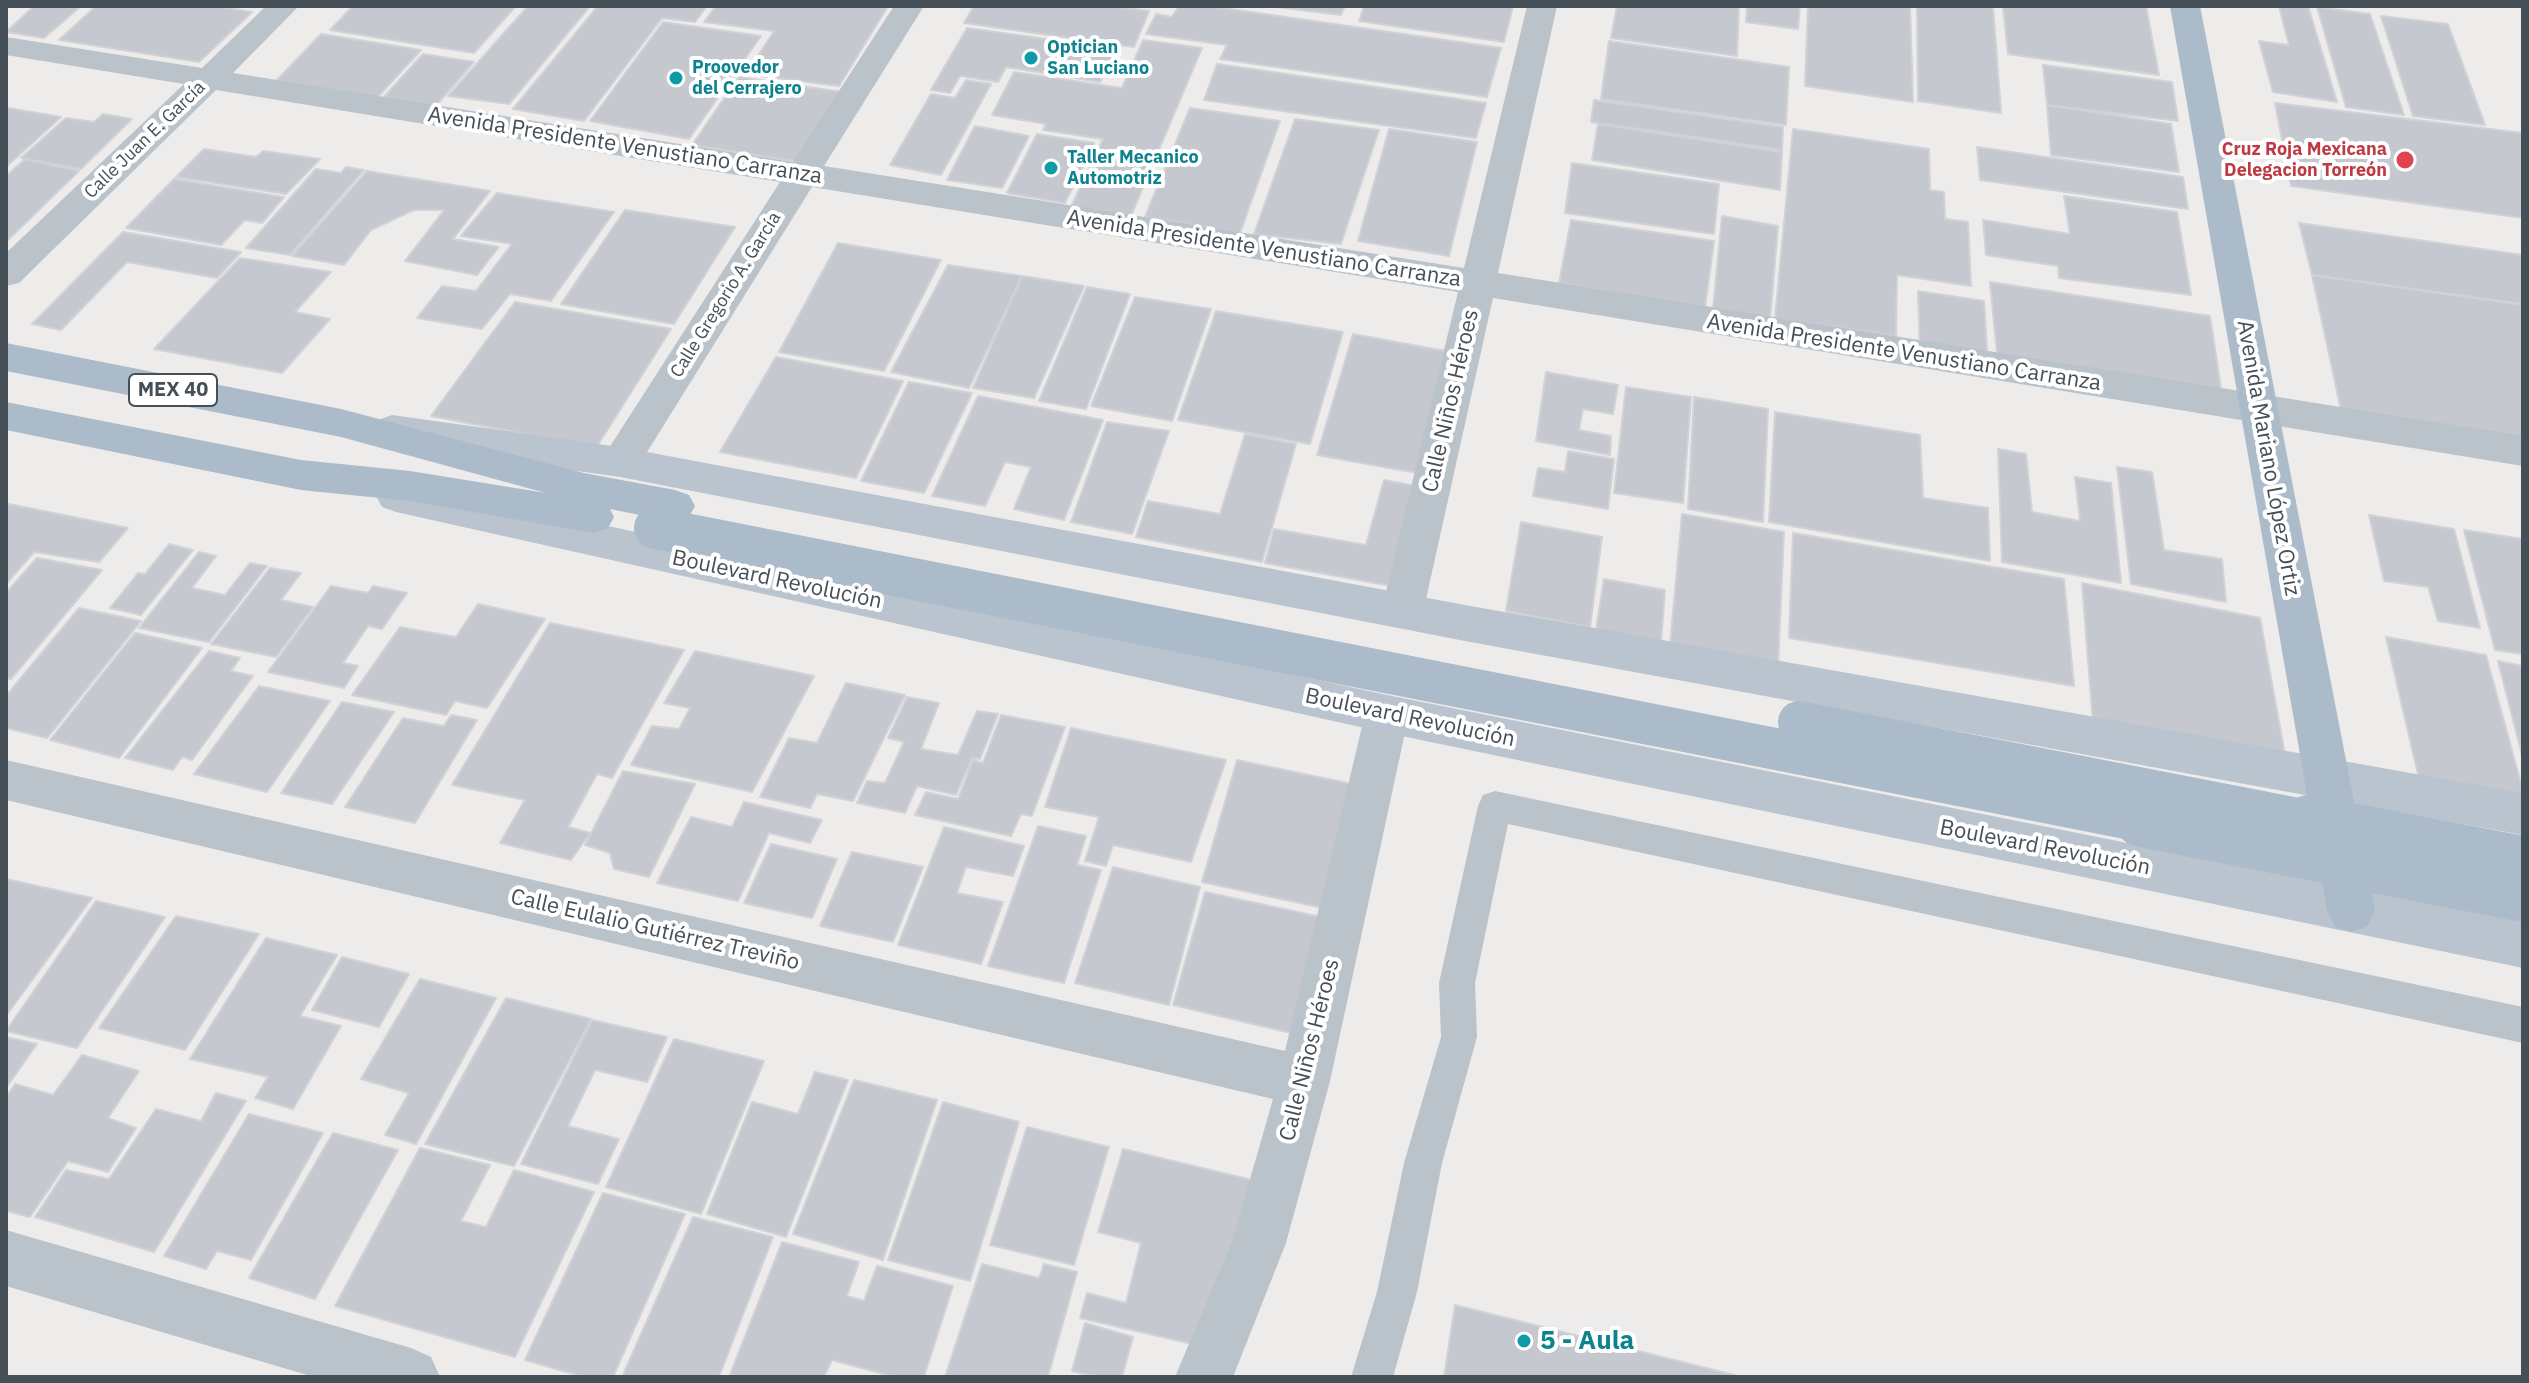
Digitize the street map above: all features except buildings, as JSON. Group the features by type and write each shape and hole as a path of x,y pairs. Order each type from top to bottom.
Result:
{"main road":[{"name":"Avenida Mariano López Ortiz","path":"2185,6 2351,910"},
{"name":"MEX 40","path":"6,357 341,423 620,462 1403,608 1465,623 2523,814"},
{"name":"Boulevard Revolución","path":"6,416 301,475 1387,714 2523,945"},
{"name":"Boulevard Revolución","path":"341,423 584,488 665,517 2523,896"},
{"name":"Boulevard Revolución","path":"301,475 665,517 2523,862"}],"street":[{"name":"Calle Juan E. García","path":"6,274 284,6"},
{"name":"Calle Gregorio A. García","path":"620,462 909,6"},
{"name":"Calle Niños Héroes","path":"1403,608 1542,6"},
{"name":"Avenida Presidente Venustiano Carranza","path":"6,46 2523,451"},
{"name":"Calle Niños Héroes","path":"1204,1377 1259,1243 1304,1081 1387,714"},
{"name":"Calle Eulalio Gutiérrez Treviño","path":"6,780 1304,1081"},
{"path":"6,1258 411,1377"}],"lane":[{"path":"1372,1377 1397,1292 1426,1152 1459,1037 1457,983 1495,806 2523,1025"}],"place":[{"name":"Optician San Luciano","path":"1031,58"},
{"name":"Proovedor del Cerrajero","path":"676,78"},
{"name":"Cruz Roja Mexicana Delegacion Torreón","path":"2405,160"},
{"name":"Taller Mecanico Automotriz","path":"1051,168"},
{"name":"5 - Aula","path":"1524,1341"}]}
